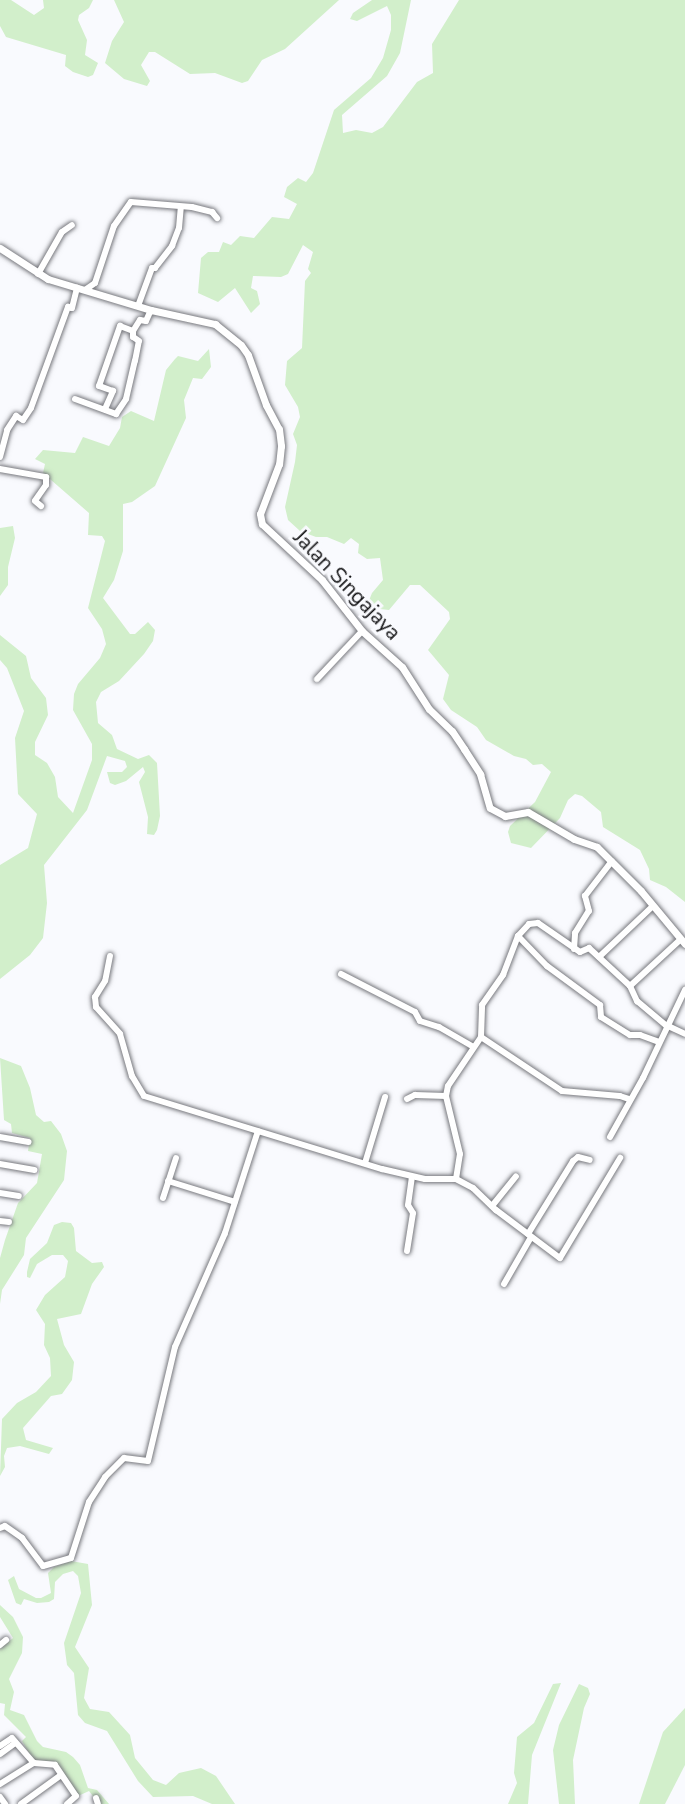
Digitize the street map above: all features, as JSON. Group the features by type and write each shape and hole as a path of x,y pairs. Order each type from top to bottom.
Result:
{"street":[{"path":"0,457 7,430 16,416 23,420 30,408 68,307 72,308 81,289 95,284 114,226 131,202 212,212 217,218"},
{"path":"138,306 152,268 155,268 172,246 179,228 181,207"},
{"path":"38,274 62,232 72,225"},
{"name":"Jalan Singajaya","path":"0,248 38,274 151,310 219,326 248,355 266,405 279,429 280,458 260,514 262,524 322,580 362,631 402,667 429,709 453,731 480,774 485,798 495,813 505,816 528,812 574,839 597,847 683,941"},
{"path":"75,399 116,414 126,399 139,341 132,337 133,331 140,320 146,321 151,310"},
{"path":"105,409 113,391 99,386 120,326 133,331"},
{"path":"0,469 46,477 46,485 35,501 41,506"},
{"path":"317,679 362,631"},
{"path":"574,949 575,933 589,911 585,896 612,862"},
{"path":"599,957 653,906"},
{"path":"456,1179 460,1154 446,1097 452,1079 481,1037 482,1005 503,975 518,936 529,924 538,923 581,952 587,948 630,986 636,1001 666,1025 685,1034"},
{"path":"518,936 547,966 600,1005 601,1017 630,1035 640,1035 659,1042"},
{"path":"630,986 683,941"},
{"path":"110,956 107,976 96,995 96,1003 120,1034 132,1076 141,1092 174,1106 412,1177 456,1179 473,1188 529,1236 562,1258 620,1158"},
{"path":"341,974 415,1012 420,1021 439,1027 473,1048"},
{"path":"610,1137 685,990"},
{"path":"481,1037 562,1091 629,1099"},
{"path":"407,1099 415,1095 446,1097"},
{"path":"365,1163 385,1097"},
{"path":"0,1528 5,1526 22,1538 43,1566 71,1558 88,1506 106,1477 124,1458 148,1461 175,1347 225,1233 258,1131"},
{"path":"0,1137 29,1142"},
{"path":"505,1284 529,1236 573,1161 578,1157 590,1160"},
{"path":"163,1198 176,1158"},
{"path":"0,1164 34,1170"},
{"path":"492,1206 516,1176"},
{"path":"407,1251 413,1213 408,1205 412,1177"},
{"path":"168,1181 235,1202"},
{"path":"0,1193 19,1196"},
{"path":"0,1221 9,1222"},
{"path":"0,1746 12,1738 34,1763"},
{"path":"0,1754 15,1743"},
{"path":"0,1784 34,1763 53,1764 76,1796 66,1804"},
{"path":"22,1804 61,1775"},
{"path":"0,1797 5,1804"}],"green space":[{"path":"0,0 11,0 34,15 44,8 43,0 93,0 89,8 79,15 78,20 87,40 85,55 98,63 93,75 88,77 73,72 65,66 66,55 6,37 0,26"},
{"path":"114,0 339,0 285,49 262,60 248,81 242,83 215,73 190,74 155,52 149,52 141,65 150,81 147,86 124,79 105,63 112,41 124,22"},
{"path":"372,0 411,0 400,53 387,76 342,115 343,133 356,130 372,133 383,127 417,82 433,73 432,44 459,0 685,0 685,902 666,887 650,880 649,869 640,850 603,827 601,812 582,796 575,794 568,800 560,818 531,848 511,843 508,832 510,826 535,802 551,772 542,764 533,765 486,740 477,727 451,710 443,699 449,675 428,650 450,619 449,612 420,585 410,585 389,610 371,608 368,603 372,593 383,580 380,558 367,559 358,553 359,544 351,538 344,544 327,537 316,537 300,531 288,520 285,507 297,445 293,434 300,417 298,407 285,385 287,361 302,348 305,281 311,273 308,269 313,252 303,245 288,274 281,277 253,276 251,288 257,291 260,304 251,313 235,288 218,302 198,293 201,258 208,252 219,252 223,242 231,245 240,236 254,238 272,217 289,219 297,204 284,197 287,187 298,178 306,182 313,173 334,110 371,78 383,58 391,30 391,15 387,6 357,21 350,19 353,13"},
{"path":"209,349 211,367 202,379 193,378 184,400 186,418 155,486 132,502 123,504 123,551 114,580 103,598 130,634 135,634 148,622 155,630 153,641 144,654 119,681 101,692 96,702 98,723 112,735 117,749 138,759 149,755 157,763 160,816 157,830 154,835 147,834 148,817 139,782 145,772 143,767 126,781 115,785 110,783 107,772 122,772 127,767 125,761 107,756 87,810 44,865 47,903 43,938 30,955 0,979 0,865 28,848 37,814 18,794 15,738 24,711 7,668 0,660 0,635 26,656 31,678 46,698 48,715 35,742 35,755 47,763 55,777 58,797 73,813 92,760 92,744 73,710 74,694 78,684 100,658 106,644 102,629 88,608 105,541 102,536 88,535 89,513 43,473 45,464 35,459 43,450 75,453 83,437 109,446 120,428 122,417 131,411 154,421 166,370 178,356 198,361"},
{"path":"13,526 15,538 8,567 8,585 0,596 0,528"},
{"path":"0,1058 21,1066 30,1088 36,1115 44,1122 51,1121 61,1134 67,1151 64,1180 26,1238 24,1255 2,1290 0,1304 0,1258 5,1240 18,1203 37,1183 42,1154 28,1151 30,1138 12,1133 11,1124 4,1120"},
{"path":"71,1223 74,1228 76,1251 92,1263 102,1262 104,1267 92,1284 81,1314 57,1319 64,1345 74,1362 72,1380 62,1394 51,1396 23,1428 26,1440 53,1448 49,1454 20,1446 7,1448 4,1456 5,1467 0,1476 2,1419 17,1403 36,1392 51,1376 50,1358 44,1345 45,1324 36,1310 45,1295 65,1277 68,1261 63,1255 52,1255 37,1264 30,1278 27,1277 27,1272 30,1259 47,1243 54,1225"},
{"path":"71,1561 88,1564 92,1605 75,1647 89,1668 84,1698 90,1709 109,1712 130,1735 135,1758 153,1780 166,1785 179,1773 201,1768 216,1776 235,1804 212,1804 193,1796 153,1797 138,1781 107,1731 85,1723 78,1715 74,1673 67,1665 64,1643 81,1593 78,1576 73,1571 63,1574 55,1582 54,1599 49,1602 37,1603 24,1599 21,1605 16,1603 8,1580 14,1576 19,1589 41,1598 51,1593 48,1573 54,1567"},
{"path":"0,1605 13,1617 23,1637 22,1653 9,1679 14,1692 10,1710 24,1715 43,1747 66,1752 73,1757 80,1765 88,1788 97,1790 109,1804 99,1804 89,1791 78,1796 56,1763 34,1762 22,1741 26,1737 4,1715 5,1704 0,1703 0,1649 13,1638 0,1617"},
{"path":"561,1683 532,1755 528,1804 508,1804 517,1783 514,1773 517,1737 534,1723 553,1684"},
{"path":"579,1684 588,1688 590,1694 584,1708 573,1760 575,1804 559,1804 553,1750 559,1725"},
{"path":"685,1708 685,1765 665,1804 639,1804 663,1732"}]}
